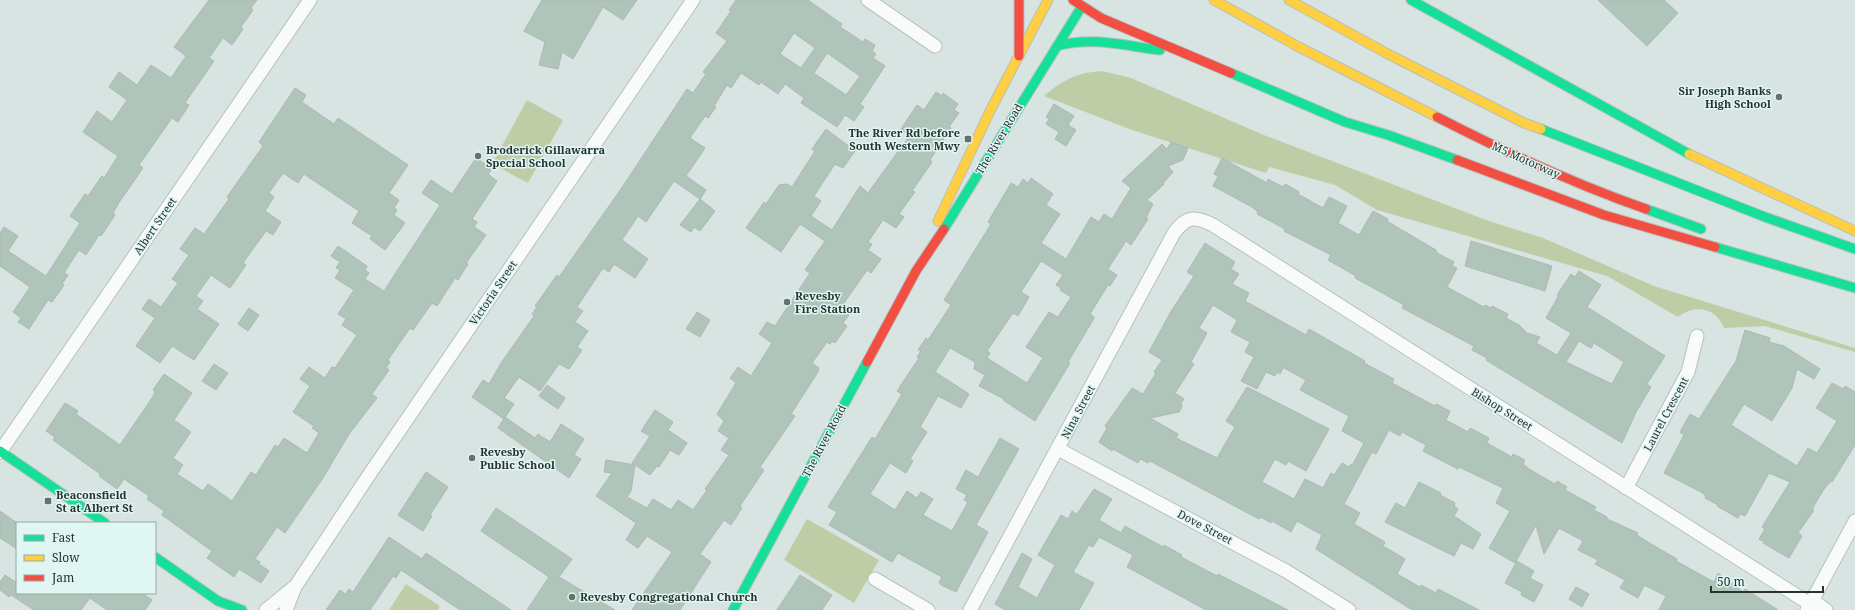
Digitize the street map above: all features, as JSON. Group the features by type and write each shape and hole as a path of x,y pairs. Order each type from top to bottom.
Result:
{"main road":[{"path":"1019,0 1019,56"},
{"name":"The River Road","path":"733,610 916,271 952,190 1048,0"},
{"path":"1074,0 1101,18 1345,122 1388,135 1604,215 1855,288"},
{"name":"M5 Motorway","path":"1214,0 1297,46 1504,151 1603,194 1707,231"},
{"path":"1289,0 1388,54 1524,123 1765,217 1855,249"},
{"path":"1411,0 1681,151 1855,231"},
{"name":"The River Road","path":"916,271 962,201 1082,6"},
{"path":"1057,46 1068,42 1084,40 1185,53"},
{"path":"1759,250 1855,284"},
{"path":"0,451 104,522"},
{"path":"156,558 218,601 227,610"},
{"path":"218,601 242,610"}],"street":[{"name":"Albert Street","path":"0,451 310,0"},
{"name":"Victoria Street","path":"286,610 295,587 373,469 693,0"},
{"path":"868,0 935,46"},
{"name":"Nina Street","path":"970,610 1174,234 1179,226 1192,219"},
{"name":"Bishop Street","path":"1192,219 1199,219 1213,225 1810,605 1826,610"},
{"name":"Laurel Crescent","path":"1626,488 1688,372 1697,336"},
{"name":"Dove Street","path":"1058,449 1286,571 1349,610"},
{"path":"1810,605 1855,521"},
{"path":"875,579 928,610"},
{"name":"Victoria Street","path":"266,610 295,587"}],"green space":[{"path":"1102,71 1131,78 1264,135 1486,220 1543,238 1654,286 1855,348 1855,352 1765,326 1724,328 1716,316 1704,310 1691,310 1678,317 1607,276 1377,210 1335,185 1269,167 1266,173 1132,130 1044,96 1064,81 1077,75"},
{"path":"527,100 563,120 528,183 492,164"},
{"path":"807,519 879,560 854,603 784,560"},
{"path":"406,584 440,606 438,610 389,610"}],"building":[{"path":"209,0 257,0 251,8 253,10 241,27 243,29 232,45 223,38 209,58 214,61 185,103 189,105 178,122 172,118 139,165 143,168 120,201 113,213 115,215 101,236 99,235 86,255 79,250 64,273 68,275 62,284 64,285 52,302 48,300 29,329 18,322 21,318 13,312 30,287 0,266 0,233 4,227 18,236 8,251 46,276 80,223 70,216 85,194 88,196 102,176 104,178 118,156 83,132 97,111 112,122 127,100 109,87 119,72 137,85 151,65 171,78 186,56 174,47"},
{"path":"542,0 637,0 623,20 603,7 573,59 562,52 558,69 539,65 545,42 524,31"},
{"path":"736,0 808,0 842,24 840,27 863,42 865,39 875,45 872,51 876,54 873,58 885,66 860,104 864,107 854,121 845,115 837,127 801,103 804,98 785,84 778,94 761,82 759,85 741,73 731,88 727,85 714,106 716,107 708,118 705,116 690,138 705,148 686,176 706,190 700,199 674,181 646,222 638,216 622,240 648,259 635,278 614,264 609,272 603,268 577,307 583,311 575,322 588,331 577,347 582,350 569,369 559,364 540,391 519,377 504,398 514,404 504,419 472,397 483,380 489,384 501,363 534,316 532,314 537,307 535,306 557,275 559,277 621,189 687,89 693,93 706,74 703,72 727,41 716,33 731,11 729,10","holes":["794,33 815,48 801,68 780,54","827,53 860,76 846,95 814,73"]},
{"path":"1598,0 1664,0 1678,13 1647,46"},
{"path":"295,88 306,95 302,102 334,124 338,118 408,165 389,193 399,200 394,208 397,210 394,215 405,223 385,250 370,239 372,236 352,223 359,211 304,174 298,183 283,173 269,193 274,197 265,211 281,222 273,235 266,231 243,263 246,265 230,288 211,275 196,296 203,301 197,309 219,324 194,360 172,346 160,363 136,346 155,318 142,309 149,299 161,307 178,283 172,279 189,255 180,249 195,228 204,234 229,199 227,197 263,146 259,142"},
{"path":"936,92 942,96 943,93 958,104 954,110 959,113 949,127 951,128 930,160 932,162 912,191 915,192 899,214 904,217 896,228 883,220 868,242 872,244 868,250 881,259 871,273 867,270 842,306 851,312 843,323 847,326 835,343 832,341 830,344 827,342 812,363 819,368 818,372 791,414 795,416 760,467 764,470 740,506 742,508 731,525 724,520 700,554 711,562 680,610 632,610 672,552 647,536 638,548 626,540 636,523 596,496 612,473 604,472 606,460 635,465 631,491 627,497 647,508 653,499 671,510 678,500 693,510 707,490 705,489 729,455 721,450 729,438 718,431 724,421 717,414 736,383 730,378 738,367 751,376 772,343 759,334 767,322 775,326 810,273 805,270 825,241 800,224 781,252 746,228 764,202 766,204 779,185 787,184 792,187 815,151 812,149 826,129 855,151 843,168 835,164 814,196 821,201 811,216 832,230 860,186 868,193 910,135 901,129 917,105 924,110"},
{"path":"1054,104 1074,116 1068,125 1076,130 1066,146 1055,139 1059,132 1046,124 1049,119 1046,117"},
{"path":"1171,142 1188,148 1183,160 1168,166 1173,172 1163,183 1164,184 1147,200 1153,204 1146,218 1148,219 1131,245 1126,241 1108,269 1117,275 1110,286 1108,285 1090,314 1094,317 1093,320 1068,362 1070,363 1035,421 1003,400 1004,399 979,386 985,375 974,369 975,362 950,348 935,372 969,394 961,408 938,396 920,427 927,432 910,459 913,461 906,473 890,463 870,494 895,510 907,491 917,498 921,492 933,499 923,515 952,531 968,502 964,500 967,495 956,489 966,470 978,477 1000,438 1019,449 976,525 988,532 956,592 941,585 939,582 942,577 898,553 892,562 829,525 837,512 828,507 872,437 875,439 902,394 897,391 919,358 917,357 921,351 918,350 926,338 928,340 951,305 944,300 991,224 988,222 1011,183 1018,187 1023,179 1028,183 1031,178 1053,194 1046,205 1060,214 1041,243 1066,259 1091,217 1099,222 1104,214 1112,219 1131,188 1122,181 1162,144 1167,149","holes":["1041,261 1063,275 1056,285 1061,288 1060,290 1071,297 1058,317 1049,312 1026,347 1043,358 1027,383 987,358 990,353 987,351 1013,313 1018,316 1029,297 1021,292"]},
{"path":"476,158 492,169 488,174 497,181 472,219 477,222 474,227 486,235 466,263 468,264 458,280 455,278 437,306 432,303 413,330 410,328 388,360 390,362 386,368 389,370 372,394 377,398 349,434 323,478 285,533 277,527 255,559 269,571 261,583 239,569 234,577 207,558 212,551 162,515 164,511 147,499 149,496 124,479 117,489 99,476 100,474 53,440 55,437 46,431 65,403 78,411 76,414 120,445 154,395 155,391 153,390 164,374 192,393 174,420 191,432 173,458 183,465 177,474 203,491 208,484 232,501 251,472 256,475 275,445 278,447 284,438 307,453 319,433 312,428 314,426 293,412 310,386 300,379 309,367 325,378 332,367 335,368 357,335 342,325 346,319 338,314 354,290 335,278 340,270 336,268 340,262 331,256 338,246 367,266 365,270 369,273 365,279 384,291 440,205 422,193 431,180 452,194"},
{"path":"1222,158 1267,183 1268,179 1283,187 1285,184 1299,192 1298,194 1323,208 1329,197 1347,206 1338,223 1359,235 1373,211 1436,250 1437,253 1454,262 1452,266 1457,268 1447,287 1484,307 1485,305 1491,308 1492,306 1508,314 1506,318 1519,325 1527,333 1540,337 1536,343 1557,355 1571,333 1546,318 1559,295 1557,295 1571,274 1575,277 1579,271 1601,285 1587,307 1665,356 1647,384 1651,387 1636,412 1622,443 1486,360 1487,358 1472,350 1474,346 1402,308 1404,305 1355,278 1356,276 1328,260 1331,255 1284,231 1285,229 1257,214 1258,212 1252,207 1213,186 1218,176 1214,174","holes":["1579,341 1591,348 1594,343 1624,362 1612,384 1566,362"]},
{"path":"700,199 715,211 700,231 694,227 691,232 680,225"},
{"path":"1471,241 1552,266 1545,291 1465,266"},
{"path":"1205,243 1235,262 1231,269 1239,274 1232,284 1249,293 1245,301 1306,335 1309,329 1365,361 1364,363 1394,379 1392,383 1435,406 1436,404 1450,411 1446,420 1468,432 1470,428 1489,438 1487,443 1512,457 1513,454 1525,460 1523,464 1529,469 1555,484 1557,481 1567,487 1565,490 1596,507 1594,510 1607,517 1607,519 1638,533 1637,535 1646,541 1677,559 1676,561 1714,582 1718,573 1743,592 1745,589 1778,610 1659,610 1666,596 1644,585 1638,598 1620,588 1625,580 1595,564 1598,560 1578,550 1583,541 1559,528 1544,554 1536,525 1515,563 1489,548 1510,511 1496,503 1503,488 1459,467 1458,469 1423,451 1426,445 1402,432 1400,436 1389,430 1376,454 1372,452 1344,504 1360,513 1354,524 1385,542 1383,546 1405,559 1397,574 1420,587 1421,585 1436,593 1438,589 1479,610 1412,610 1316,549 1322,535 1297,521 1291,532 1272,521 1271,523 1260,517 1259,519 1150,461 1148,463 1140,459 1138,463 1113,449 1112,451 1099,442 1107,428 1105,426 1132,388 1143,394 1156,373 1154,372 1162,360 1149,352 1170,313 1194,276 1187,272","holes":["1213,305 1237,320 1231,332 1250,342 1245,352 1254,357 1241,381 1257,389 1266,372 1275,376 1277,372 1280,374 1284,368 1306,380 1300,390 1349,416 1342,431 1364,443 1353,464 1349,467 1342,463 1334,475 1331,473 1323,488 1305,479 1294,499 1262,482 1275,459 1286,465 1288,461 1306,471 1329,429 1247,387 1226,421 1235,427 1217,458 1176,438 1178,434 1150,418 1179,412 1182,407 1181,403 1184,399 1175,393 1194,364 1191,362 1207,333 1199,328"]},
{"path":"249,308 259,315 248,331 238,324"},
{"path":"697,312 710,320 700,337 686,329"},
{"path":"1745,330 1770,338 1769,342 1784,346 1820,369 1814,379 1797,369 1792,388 1772,421 1744,404 1731,425 1797,466 1808,448 1817,453 1837,421 1816,408 1832,383 1843,389 1845,386 1855,392 1855,445 1832,482 1831,481 1824,489 1812,509 1814,510 1798,533 1802,536 1789,558 1763,543 1764,542 1759,539 1765,529 1762,527 1790,482 1769,473 1745,516 1740,514 1738,518 1705,498 1706,496 1701,492 1664,473 1684,435 1680,432 1690,414 1699,419 1736,361"},
{"path":"214,364 228,373 216,390 202,381"},
{"path":"547,385 565,398 558,409 539,396"},
{"path":"655,410 673,422 668,430 687,443 679,455 670,450 659,467 657,466 650,475 632,463 650,436 641,431"},
{"path":"505,417 535,438 538,434 550,442 561,424 584,439 574,455 581,459 569,478 498,428"},
{"path":"426,472 448,487 430,515 432,516 423,531 398,515"},
{"path":"1419,482 1441,493 1440,495 1455,503 1454,506 1458,509 1454,516 1481,534 1473,549 1461,543 1454,556 1385,522 1396,503 1405,508"},
{"path":"1094,489 1112,499 1099,520 1121,533 1125,526 1163,547 1164,545 1182,555 1181,557 1217,576 1218,574 1288,610 1206,610 1127,567 1133,555 1099,537 1093,547 1089,545 1073,572 1094,583 1079,610 1005,610 995,604 1022,553 1032,559 1018,587 1037,598 1055,565 1038,555 1061,515 1068,519 1072,511 1077,514"},
{"path":"496,508 572,559 559,577 615,610 527,610 549,577 481,531"},
{"path":"0,511 16,522 16,548 0,538"},
{"path":"389,537 422,559 426,553 511,610 460,610 401,570 396,578 393,576 370,610 326,610 340,590 345,594 349,589 353,592"},
{"path":"1517,561 1534,571 1530,578 1543,585 1534,602 1521,595 1522,592 1505,583"},
{"path":"5,575 16,582 16,594 143,594 152,600 145,610 107,610 90,598 81,610 34,610 11,595 9,597 0,590 0,582"},
{"path":"800,575 832,595 822,610 777,610"},
{"path":"1576,587 1589,594 1582,607 1569,599"}],"traffic: fast":[{"path":"1411,0 1689,154"},
{"path":"944,229 1082,6"},
{"path":"1057,46 1070,43 1096,42 1160,50"},
{"path":"1231,73 1345,122 1388,135 1457,160"},
{"path":"1541,129 1765,217 1855,249"},
{"path":"1646,209 1701,229"},
{"path":"1715,247 1855,288"},
{"path":"733,610 867,362"},
{"path":"0,451 104,522"},
{"path":"156,558 218,601 242,610"}],"traffic: slow":[{"path":"938,221 991,109 1048,0"},
{"path":"1214,0 1297,46 1437,117"},
{"path":"1289,0 1388,54 1524,123 1541,129"},
{"path":"1689,154 1855,231"}],"traffic: jam":[{"path":"1019,0 1019,56"},
{"path":"1073,0 1101,18 1231,73"},
{"path":"1437,117 1540,167 1646,209"},
{"path":"1457,160 1604,215 1715,247"},
{"path":"867,362 916,271 944,229"}],"place":[{"name":"Sir Joseph Banks High School","path":"1779,97"},
{"name":"The River Rd before South Western Mwy","path":"968,139"},
{"name":"Broderick Gillawarra Special School","path":"478,156"},
{"name":"Revesby Fire Station","path":"787,302"},
{"name":"Revesby Public School","path":"472,458"},
{"name":"Beaconsfield St at Albert St","path":"48,501"},
{"name":"Revesby Congregational Church","path":"572,597"}]}
